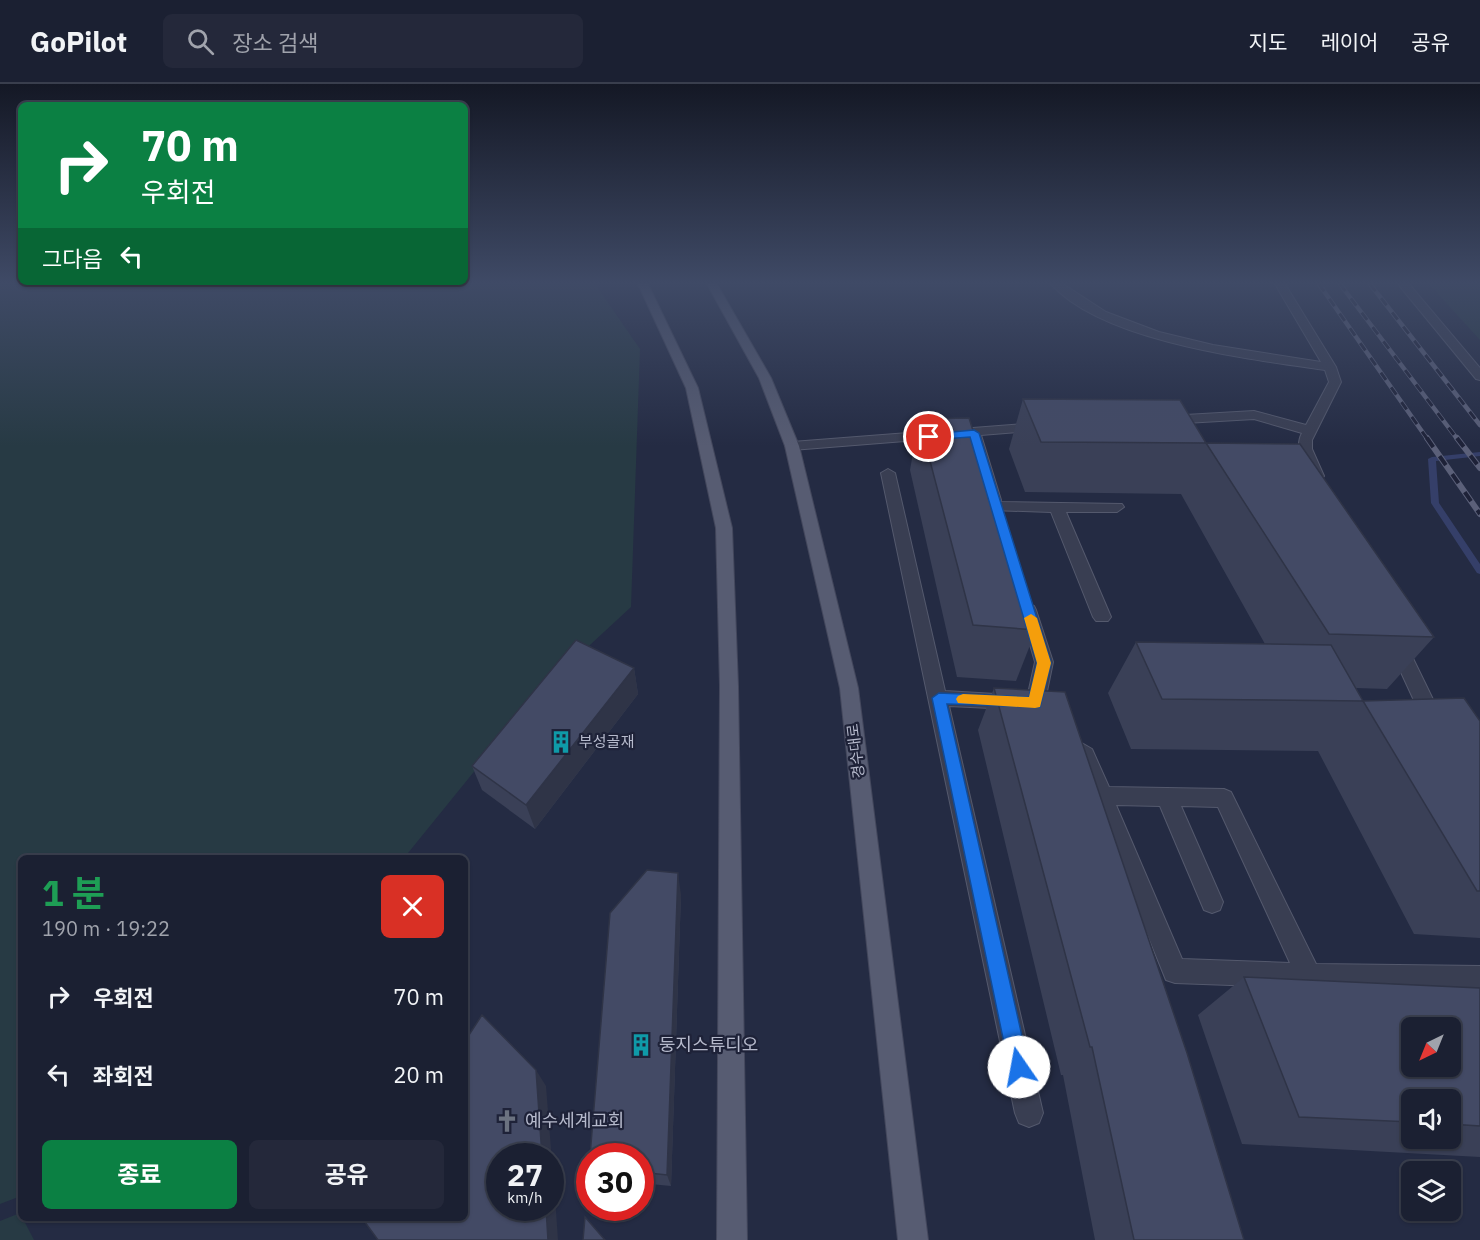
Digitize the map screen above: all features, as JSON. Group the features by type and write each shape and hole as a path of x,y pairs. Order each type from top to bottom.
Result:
{"main road":[{"path":"668,338 692,388 724,528 729,698 732,1240"},
{"name":"경수대로","path":"742,338 765,378 792,446 849,688 914,1240"}],"street":[{"path":"1175,338 1262,358 1330,367"},
{"path":"1312,338 1330,367 1335,382 1305,440 1305,449 1324,489"},
{"path":"1448,338 1480,376"},
{"path":"1149,421 1254,416 1311,431"},
{"path":"792,446 1056,426"},
{"path":"974,433 1003,529"},
{"path":"888,473 1029,1113"},
{"path":"996,507 1117,507"},
{"path":"1057,507 1102,617"},
{"path":"1024,596 1044,663 1035,703"},
{"path":"1389,627 1440,734"},
{"path":"939,698 1035,703 1084,755 1175,971 1309,976 1480,978"},
{"path":"1102,796 1224,798 1309,976"},
{"path":"1167,797 1212,902"}],"shaded area":[{"path":"0,338 632,338 640,349 631,607 537,694 406,855 18,855 18,1197 0,1204"},
{"path":"18,1214 18,1221 24,1221 34,1240 0,1240 0,1221"}],"building":[{"path":"1023,399 1180,400 1206,443 1041,442"},
{"path":"969,418 1036,630 973,625 919,419"},
{"path":"1206,443 1300,444 1434,637 1329,634"},
{"path":"576,640 634,668 526,805 472,766"},
{"path":"1136,642 1331,645 1363,701 1162,699"},
{"path":"994,688 1065,692 1187,1053 1244,1240 1134,1240 1092,1047 1090,1047"},
{"path":"1464,698 1480,721 1480,891 1477,891 1363,701"},
{"name":"둥지스튜디오","path":"647,870 678,873 667,1175 654,1174 654,1143 591,1143 610,913"},
{"path":"1244,977 1480,988 1480,1126 1461,1125 1461,1089 1401,1089 1401,1122 1299,1117"},
{"name":"예수세계교회","path":"482,1015 536,1070 541,1143 486,1143 486,1221 547,1221 548,1240 378,1240 364,1221 468,1221 468,1036"},
{"path":"585,1221 588,1221 605,1240 583,1240"}],"waterway":[{"path":"1480,454 1432,459 1435,503 1480,571"}],"railway":[{"path":"1357,338 1428,440"},
{"path":"1381,338 1458,440"},
{"path":"1412,338 1480,425"},
{"path":"1427,438 1480,514"},
{"path":"1457,438 1480,468"}],"slow traffic":[{"path":"963,699 1035,703 1044,663 1031,618"}],"place":[{"name":"부성골재","path":"561,742"},
{"name":"둥지스튜디오","path":"641,1045"},
{"name":"예수세계교회","path":"507,1121"}],"route":[{"path":"929,437 974,433 1044,663 1035,703 939,698 1019,1067"}]}
